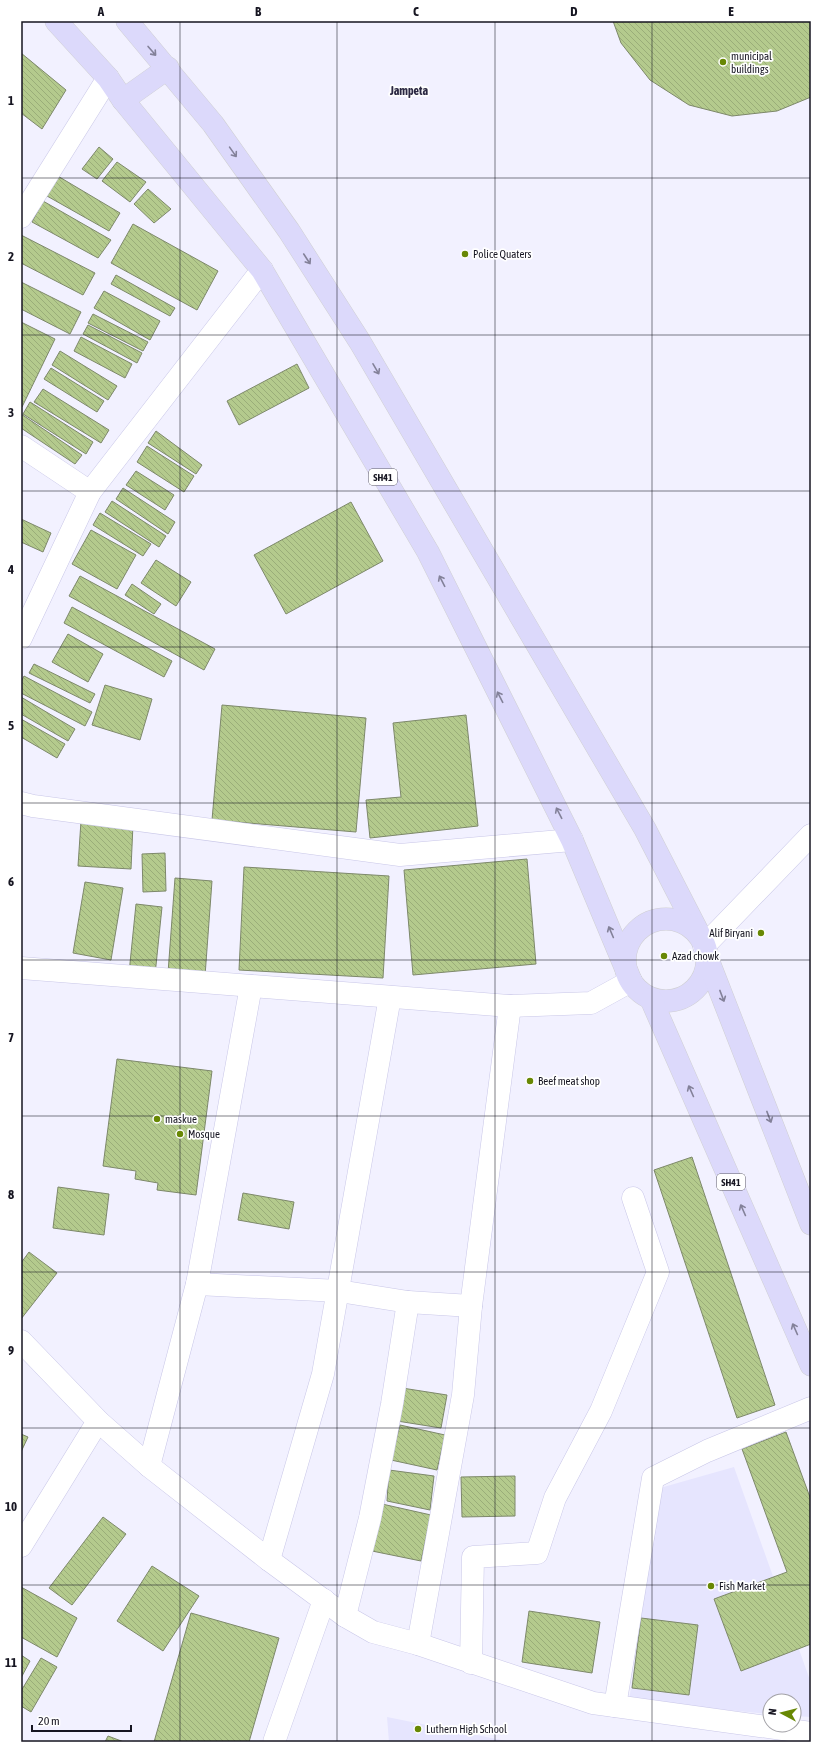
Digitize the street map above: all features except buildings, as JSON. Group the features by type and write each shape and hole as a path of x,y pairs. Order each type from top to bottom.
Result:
{"main road":[{"name":"SH41","path":"56,21 108,78 123,100 262,270 428,552 572,840 631,981 640,991 651,999 811,1365"},
{"path":"127,21 168,68 213,124 276,212 360,342 645,829 704,947 811,1224"},
{"path":"123,100 168,68"},
{"name":"SH41","path":"631,981 626,968 625,954 630,942 638,930 649,922 662,918 676,920 688,925 704,947"},
{"path":"651,999 664,1001 678,1000 689,994 699,985 706,973 704,947"}],"street":[{"path":"21,217 108,78"},
{"path":"21,638 90,492 262,270"},
{"path":"21,446 90,492"},
{"path":"21,803 33,806 400,855 572,840"},
{"path":"704,947 811,835"},
{"path":"21,968 510,1006 591,1003 631,981"},
{"path":"149,1466 197,1284 251,986"},
{"path":"268,1560 323,1374 339,1291 390,997"},
{"path":"418,1644 463,1395 471,1306 510,1006"},
{"path":"471,1663 473,1557 536,1553 555,1498 601,1411 658,1272 633,1198"},
{"path":"197,1284 339,1291 408,1302 471,1306"},
{"path":"345,1616 370,1518 392,1404 408,1302"},
{"path":"21,1341 98,1421 149,1466 268,1560 345,1616 373,1632 418,1644 593,1703 811,1733"},
{"path":"615,1706 653,1478 707,1451 811,1408"},
{"path":"21,1546 98,1421"},
{"path":"274,1742 324,1600"}],"shaded area":[{"name":"Fish Market","path":"734,1467 811,1683 811,1717 802,1716 802,1693 762,1693 762,1713 629,1701 660,1488"},
{"name":"Luthern High School","path":"387,1717 511,1742 389,1742"}],"place":[{"name":"municipal buildings","path":"723,62"},
{"name":"Police Quaters","path":"465,254"},
{"name":"Alif Biryani","path":"761,933"},
{"name":"Azad chowk","path":"664,956"},
{"name":"Beef meat shop","path":"530,1081"},
{"name":"maskue","path":"157,1119"},
{"name":"Mosque","path":"180,1134"},
{"name":"Fish Market","path":"711,1586"},
{"name":"Luthern High School","path":"418,1729"}],"district":[{"name":"Jampeta","path":"409,91"}]}
